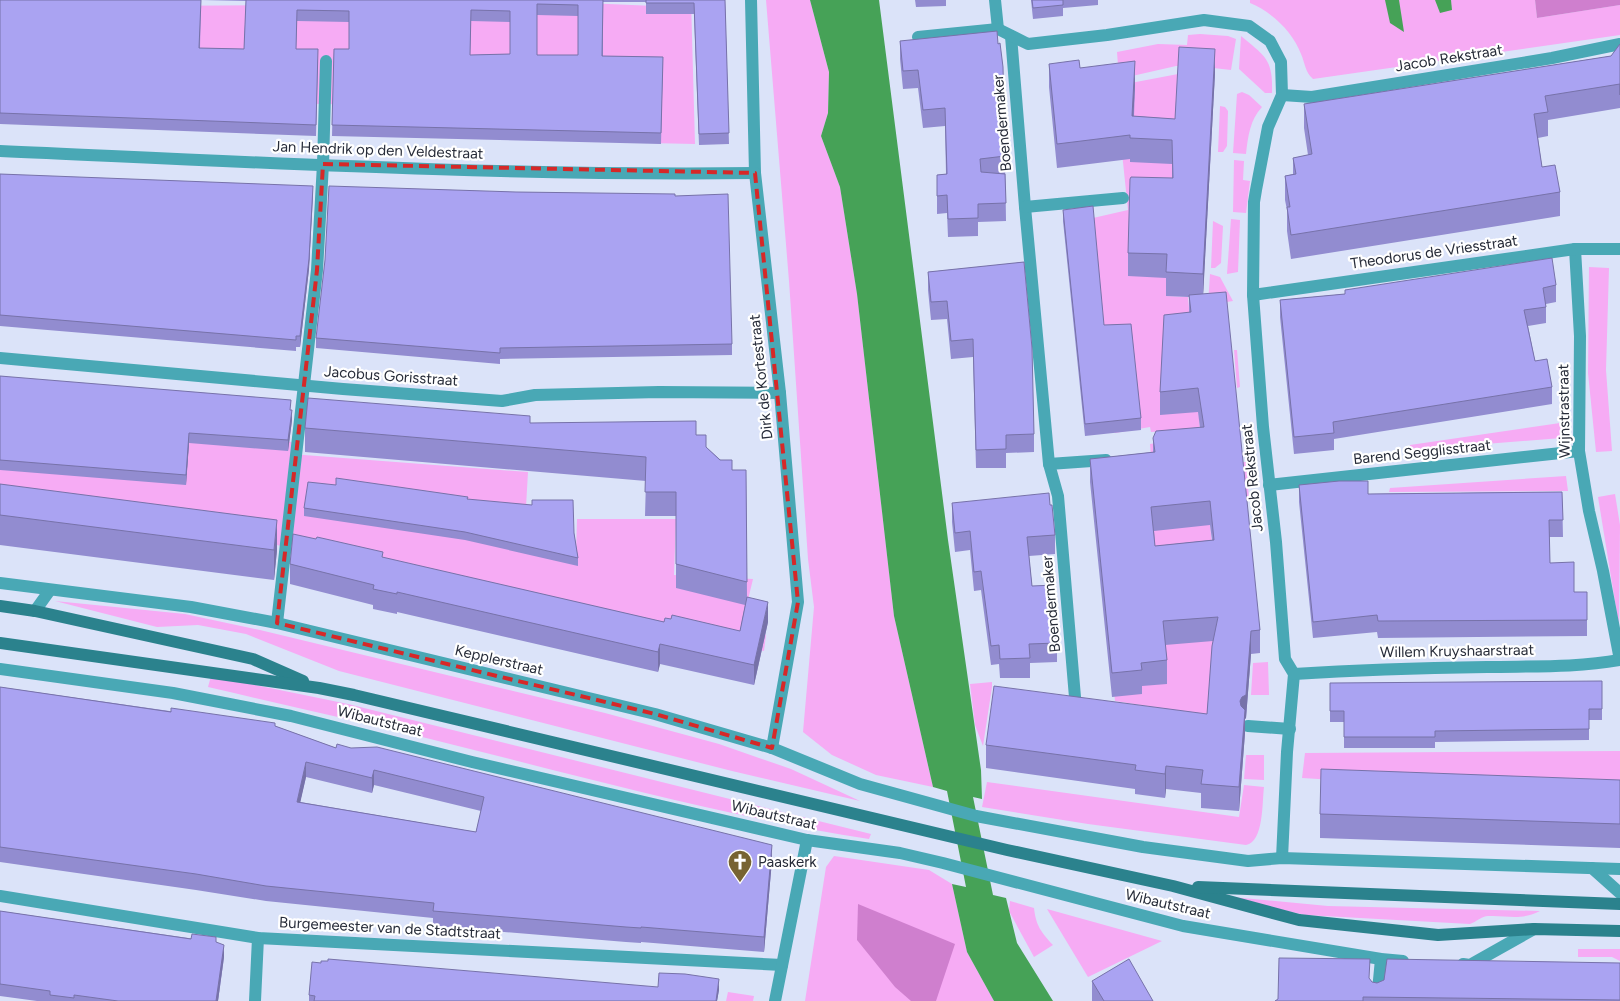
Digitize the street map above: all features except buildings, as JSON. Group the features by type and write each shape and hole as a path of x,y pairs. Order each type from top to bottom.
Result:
{"main road":[{"path":"0,606 35,611 253,659 319,688"},
{"path":"0,643 319,688"},
{"name":"Wibautstraat","path":"319,688 1007,850 1173,886 1299,920 1438,935 1534,929 1620,931"},
{"name":"Wibautstraat","path":"1173,886 1620,904"}],"street":[{"name":"Dirk de Kortestraat","path":"750,0 755,173 780,393 798,602 772,748"},
{"path":"995,0 998,29"},
{"name":"Jacob Rekstraat","path":"1011,36 1028,44 1107,35 1204,20 1249,26 1270,40 1281,62 1282,95 1268,126 1254,202 1253,294 1263,427 1276,542 1285,660 1294,674 1287,752 1282,858"},
{"path":"918,37 998,29 1011,36"},
{"name":"Boendermaker","path":"1011,36 1025,207 1025,264 1054,497 1076,709"},
{"name":"Jacob Rekstraat","path":"1282,95 1312,97 1552,58 1620,44"},
{"path":"277,623 317,270 326,61"},
{"name":"Jan Hendrik op den Veldestraat","path":"0,151 496,171 665,174 755,173"},
{"path":"1025,207 1123,198"},
{"name":"Theodorus de Vriesstraat","path":"1253,294 1575,248 1620,249"},
{"name":"Wijnstrastraat","path":"1575,248 1580,336 1579,452 1589,511 1620,660"},
{"name":"Jacobus Gorisstraat","path":"0,358 502,401 534,395 660,392 780,393"},
{"name":"Barend Segglisstraat","path":"1269,485 1579,452"},
{"path":"1049,464 1118,459"},
{"name":"Kepplerstraat","path":"0,583 191,607 277,623 655,714 772,748 860,784 984,817 1144,847 1248,861 1282,858"},
{"path":"35,611 50,590"},
{"name":"Willem Kruyshaarstraat","path":"1294,674 1376,669 1569,665 1620,660"},
{"name":"Wibautstraat","path":"0,668 173,693 291,716 472,762 807,840 900,853 944,863 1183,926 1381,959 1420,962"},
{"path":"1248,726 1290,729"},
{"path":"775,1001 807,840"},
{"path":"1282,858 1620,868"},
{"path":"1592,868 1620,893"},
{"name":"Burgemeester van de Stadtstraat","path":"0,896 258,938 782,965"},
{"path":"1450,964 1470,965 1534,929"},
{"path":"255,1001 258,938"},
{"path":"1377,1001 1381,959"}],"highlighted area":[{"path":"323,164 755,173 798,602 772,748 655,714 277,623 317,270"}],"shaded area":[{"path":"691,0 695,144 649,143 649,109 319,104 142,96 0,7 585,3 655,6"},
{"path":"766,0 810,0 829,72 828,113 821,136 840,187 857,294 894,616 933,787 876,775 832,755 803,732 814,607 808,559 789,281"},
{"path":"810,0 879,0 948,540 981,770 982,799 973,797 993,895 1006,898 1017,943 1053,1001 994,1001 967,952 952,884 966,887 947,791 933,787 894,616 857,294 840,187 821,136 828,113 829,72"},
{"path":"1250,0 1535,0 1537,18 1620,5 1620,35 1313,79 1293,38 1274,17 1250,3"},
{"path":"1385,0 1399,0 1404,32 1390,23"},
{"path":"1435,0 1451,0 1452,10 1440,13"},
{"path":"1535,0 1620,0 1620,5 1537,18"},
{"path":"1188,35 1228,36 1236,39 1231,70 1176,66 1119,79 1117,52 1158,44 1187,45"},
{"path":"1241,36 1257,49 1266,60 1271,73 1272,93 1265,93 1239,69"},
{"path":"1178,74 1166,296 1188,297 1200,429 1151,432 1150,427 1115,433 1093,218 1128,210 1115,86"},
{"path":"1242,92 1249,95 1262,107 1252,123 1246,154 1233,153 1237,94"},
{"path":"1220,106 1225,107 1228,111 1227,146 1223,152 1218,152"},
{"path":"1234,160 1244,161 1243,180 1250,181 1246,213 1233,212"},
{"path":"1231,219 1240,220 1238,272 1227,274"},
{"path":"1213,221 1223,226 1221,263 1215,268 1211,268"},
{"path":"1589,267 1609,268 1606,370 1612,451 1596,452 1588,373"},
{"path":"1210,274 1220,277 1233,301 1208,305"},
{"path":"1234,350 1237,350 1240,387 1237,388"},
{"path":"0,418 292,442 291,454 528,472 524,542 576,553 577,519 676,519 674,575 753,579 741,629 766,635 764,651 663,630 661,638 277,545 0,511"},
{"path":"1560,423 1562,438 1410,450 1410,445"},
{"path":"1201,437 1223,651 1209,716 1115,701 1092,478 1152,470 1150,444"},
{"path":"1243,462 1246,462 1249,499 1246,500"},
{"path":"1566,476 1568,491 1389,492 1390,488"},
{"path":"1615,494 1620,525 1619,626 1598,497"},
{"path":"55,601 185,614 260,630 605,713 719,744 791,769 860,801 732,771 339,671 246,634 198,625 157,627"},
{"path":"1268,662 1269,695 1251,695 1253,663"},
{"path":"211,676 348,704 871,834 869,839 819,831 670,799 408,733 208,687"},
{"path":"992,682 983,746 975,725 970,684"},
{"path":"1620,751 1620,798 1302,778 1305,753"},
{"path":"1246,755 1264,755 1264,780 1244,779"},
{"path":"987,782 1239,817 1244,785 1264,787 1259,829 1252,842 1246,845 1088,824 982,807"},
{"path":"834,856 929,870 952,884 967,952 994,1001 805,1001 826,867"},
{"path":"1221,896 1328,906 1540,911 1520,917 1486,916 1470,924 1305,915"},
{"path":"1010,901 1034,908 1036,920 1040,928 1053,945 1034,957 1009,911"},
{"path":"858,904 955,944 936,1001 911,1001 895,987 857,940"},
{"path":"1047,909 1162,941 1088,977"},
{"path":"1578,949 1620,949 1620,961 1612,957 1578,957"},
{"path":"728,992 754,996 753,1001 726,1001"}],"place":[{"name":"Paaskerk","path":"740,883"}]}
